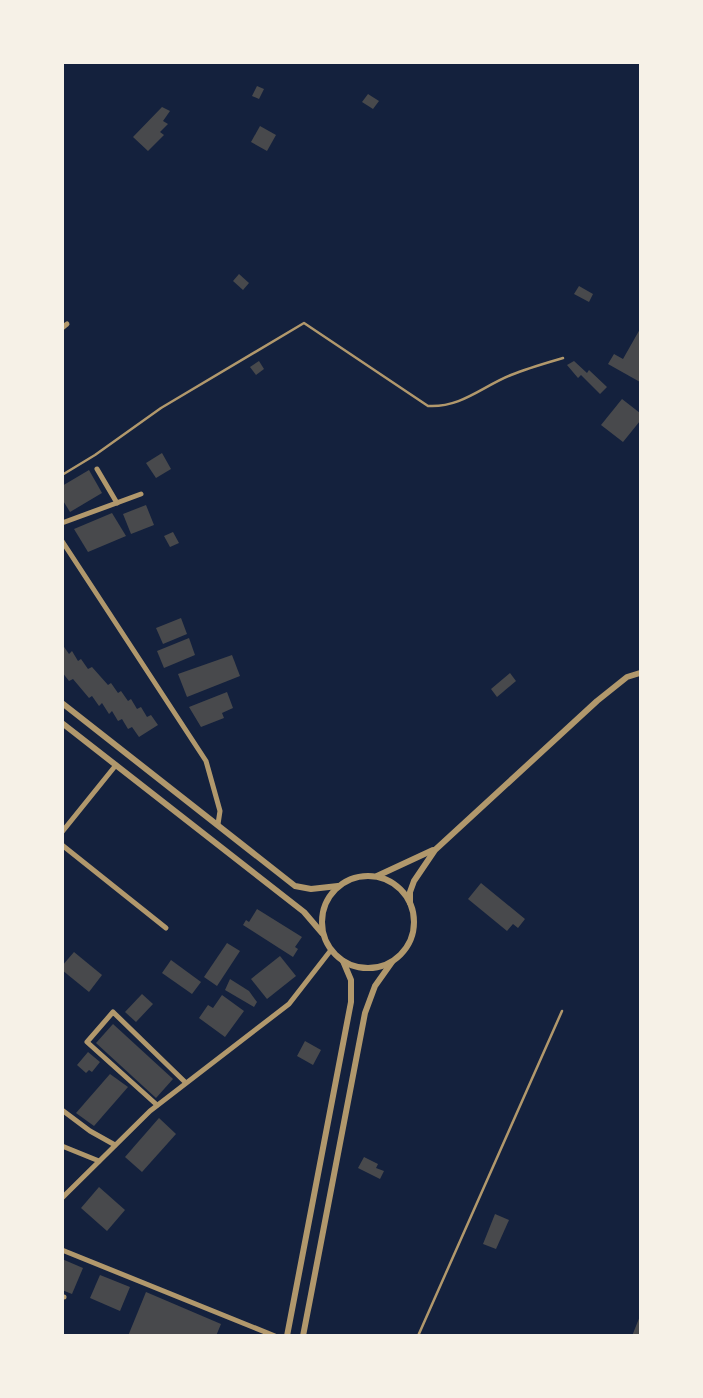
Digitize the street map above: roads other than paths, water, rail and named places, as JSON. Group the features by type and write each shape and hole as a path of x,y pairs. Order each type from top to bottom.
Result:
{"street":[{"path":"97,469 117,503"},
{"path":"62,523 141,494"},
{"path":"62,541 206,761 220,811 218,824"},
{"path":"303,1336 365,1013 375,986 392,962 402,954 410,942 414,929 414,916 410,902 410,892 414,881 435,850 597,701 627,677 640,673"},
{"path":"62,704 295,886 311,889 338,886"},
{"path":"62,723 304,912 322,933 331,950 343,961 354,967 367,969 380,967 392,962"},
{"path":"62,832 116,765"},
{"path":"62,845 166,928"},
{"path":"375,876 435,850"},
{"path":"322,933 322,912 331,894 338,886 349,879 375,876 384,879 399,888 410,902"},
{"path":"62,1198 157,1105 289,1004 331,950"},
{"path":"287,1336 351,1002 351,980 343,961"},
{"path":"157,1105 88,1042 113,1012 185,1082"},
{"path":"62,1110 90,1131 115,1145"},
{"path":"62,1146 99,1161"},
{"path":"62,1250 275,1336"}],"lane":[{"path":"62,475 95,455 161,408 304,323 428,406 440,407 468,398 509,376 563,358"},
{"path":"418,1336 562,1011"}]}
